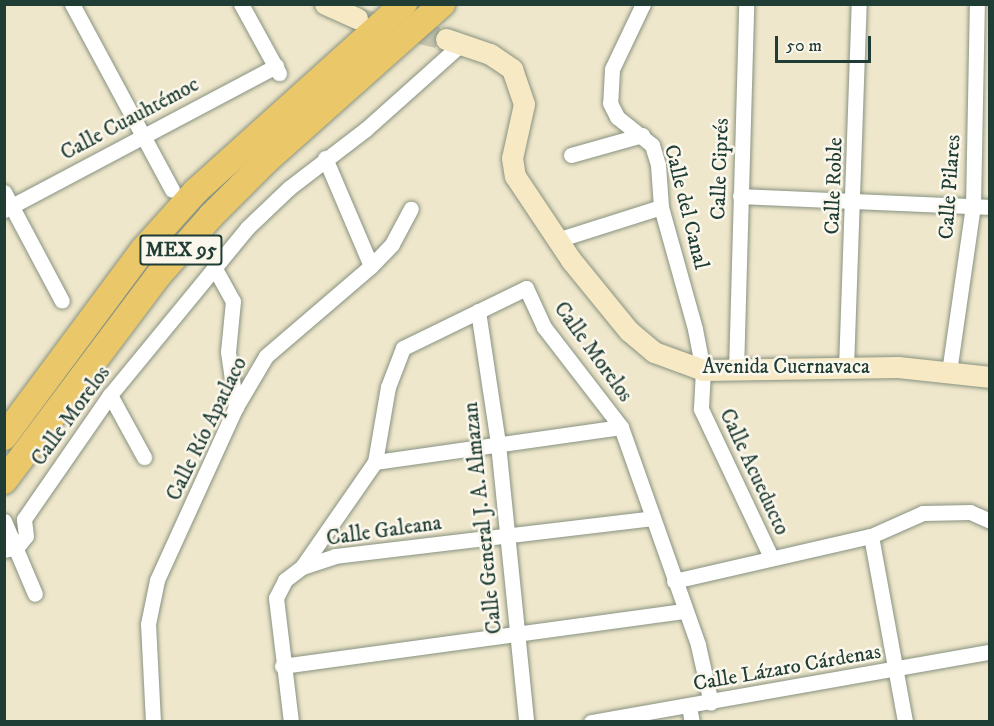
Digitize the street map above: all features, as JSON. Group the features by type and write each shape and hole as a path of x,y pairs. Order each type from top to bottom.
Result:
{"highway":[{"name":"MEX 95","path":"4,437 143,250 196,191 404,4"},
{"name":"MEX 95","path":"4,481 158,276 211,216 266,161 442,4"}],"main road":[{"path":"325,4 357,18"},
{"name":"Avenida Cuernavaca","path":"454,42 490,54 512,69 520,85 524,104 512,158 515,176 557,240 629,331 654,352 703,370 898,367 990,377"}],"street":[{"path":"72,4 172,190"},
{"name":"Calle Cuauhtémoc","path":"8,208 144,136 277,70 241,4"},
{"name":"Calle del Canal","path":"643,4 612,69 609,87 610,103 617,117 652,145 658,165 661,207 695,329 703,370"},
{"name":"Calle Ciprés","path":"736,371 746,4"},
{"name":"Calle Roble","path":"846,368 855,201 859,4"},
{"name":"Calle Pilares","path":"950,372 973,206 983,101 983,42 977,4"},
{"name":"Calle Morelos","path":"12,544 26,536 24,519 110,395 213,267 255,220 325,158 366,129 454,42"},
{"path":"571,155 642,135"},
{"path":"325,158 371,266"},
{"path":"4,192 8,208 62,301"},
{"path":"740,196 990,207"},
{"path":"557,240 661,207"},
{"name":"Calle Río Apatlaco","path":"153,722 148,624 157,580 236,407 266,356 371,266 392,244 411,209"},
{"path":"213,267 232,294 228,352 236,407"},
{"name":"Calle Morelos","path":"291,722 282,666 276,598 285,580 302,567 375,462 388,387 404,348 526,288 544,327 611,409 621,427 685,611 711,703"},
{"name":"Calle General J. A. Almazan","path":"478,311 498,444 526,722"},
{"name":"Calle Acueducto","path":"703,370 701,409 771,557"},
{"path":"110,395 144,457"},
{"path":"375,462 621,427"},
{"name":"Calle Acueducto","path":"674,581 870,536 923,513 947,510 970,512 990,520"},
{"name":"Calle Galeana","path":"302,567 335,556 652,518"},
{"path":"4,521 35,594"},
{"path":"870,536 905,722"},
{"path":"282,666 685,611"},
{"name":"Calle Lázaro Cárdenas","path":"591,722 691,714 711,703 990,652"}],"tunnel":[{"path":"357,18 446,39"}]}
